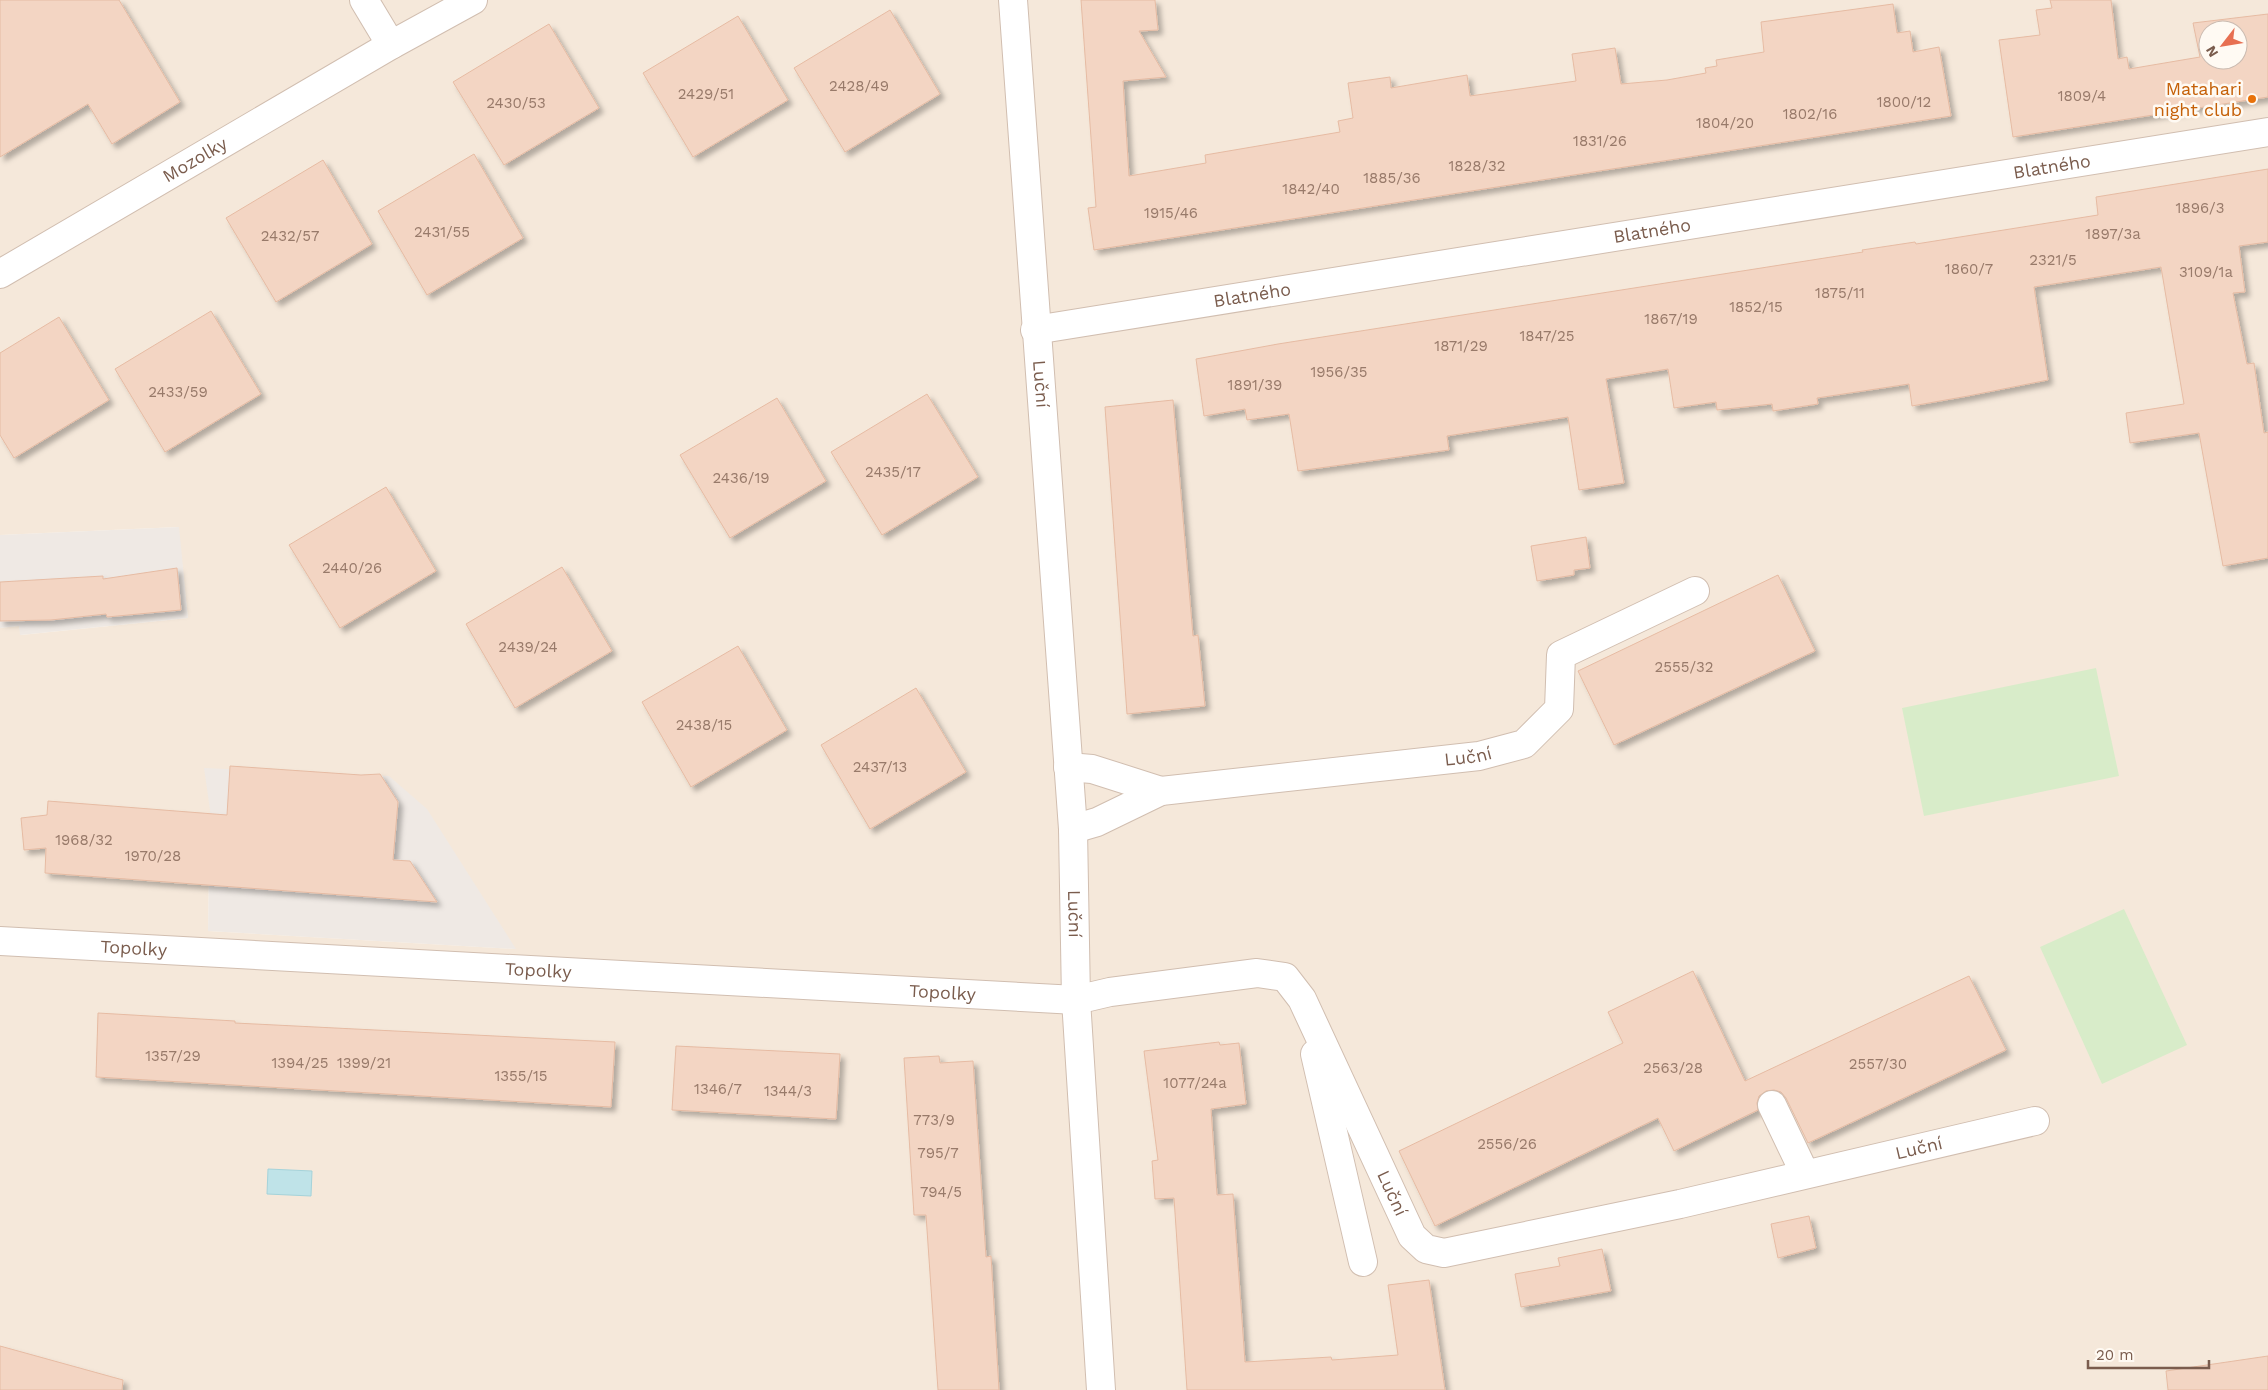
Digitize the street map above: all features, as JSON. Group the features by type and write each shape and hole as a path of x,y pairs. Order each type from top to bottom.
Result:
{"street":[{"path":"364,0 391,45"},
{"name":"Mozolky","path":"0,274 391,45 473,0"},
{"name":"Luční","path":"1013,0 1035,330 1074,829 1076,1000 1101,1390"},
{"name":"Blatného","path":"1035,330 2268,132"},
{"name":"Luční","path":"1074,829 1097,822 1161,791 1479,756 1524,744 1559,709 1561,655 1694,592"},
{"name":"Luční","path":"1068,767 1092,769 1161,791"},
{"name":"Topolky","path":"0,941 1076,1000"},
{"name":"Luční","path":"1076,1000 1110,992 1257,973 1285,977 1302,999 1412,1236 1426,1249 1444,1253 1680,1204 2035,1121"},
{"path":"1302,999 1363,1262"},
{"path":"1772,1105 1805,1174"}],"shaded area":[{"path":"0,0 2268,0 2268,1390 0,1390 0,628 19,626 21,635 188,618 178,527 0,535","holes":["210,810 515,949 208,931"]},
{"path":"179,527 188,618 20,635 19,626 0,628 0,535"},
{"path":"204,768 389,776 427,809 516,949 208,931 210,810"}],"green space":[{"path":"2096,668 2119,776 1924,816 1902,708"},
{"path":"2124,909 2187,1045 2102,1084 2040,947"}],"water":[{"path":"268,1169 312,1171 311,1196 267,1194"}],"building":[{"path":"0,0 119,0 180,102 112,144 88,104 0,157"},
{"path":"1081,0 1155,0 1158,30 1139,31 1166,77 1123,81 1129,176 1206,163 1205,155 1340,132 1338,121 1353,118 1348,83 1390,77 1391,88 1467,75 1470,96 1576,81 1572,54 1615,48 1621,84 1667,80 1706,73 1705,68 1717,66 1716,60 1764,52 1761,22 1893,4 1897,33 1910,31 1913,52 1939,47 1951,116 1094,250 1088,208 1096,207"},
{"path":"2050,0 2111,0 2118,59 2127,57 2129,69 2198,57 2198,70 2248,70 2248,20 2218,20 2268,14 2268,97 2013,137 1999,40 2040,35 2036,10 2052,8"},
{"path":"890,10 940,94 845,152 794,68"},
{"path":"738,16 788,100 693,157 643,73"},
{"path":"2198,22 2198,47 2193,23"},
{"path":"549,24 599,108 504,165 453,82"},
{"path":"474,154 523,238 427,295 378,211"},
{"path":"323,160 372,244 276,302 226,218"},
{"path":"2268,169 2268,242 2239,246 2245,292 2233,293 2247,364 2254,363 2264,433 2268,432 2268,558 2223,566 2199,433 2130,443 2126,413 2184,404 2161,267 2034,287 2048,380 1912,406 1909,384 1817,398 1818,404 1773,411 1772,404 1717,410 1716,402 1674,408 1668,369 1606,379 1624,483 1579,490 1568,417 1447,436 1449,450 1298,471 1289,414 1247,420 1245,409 1204,416 1196,359 1278,344 1863,252 1862,250 1915,242 1916,244 2098,215 2096,197"},
{"path":"211,311 261,394 165,452 115,369"},
{"path":"59,317 109,400 14,458 0,435 0,353"},
{"path":"927,394 978,477 882,535 831,452"},
{"path":"777,398 826,481 730,538 680,455"},
{"path":"1173,400 1193,636 1198,635 1205,706 1127,714 1105,407"},
{"path":"386,487 436,571 340,628 289,545"},
{"path":"1586,537 1590,568 1574,570 1574,575 1537,581 1531,546"},
{"path":"562,567 612,651 515,708 466,624"},
{"path":"177,568 181,610 107,617 106,614 51,620 0,621 0,582 103,576 103,579"},
{"path":"1778,575 1815,651 1614,745 1578,671"},
{"path":"738,646 787,730 691,787 642,702"},
{"path":"916,688 966,772 870,829 821,745"},
{"path":"230,766 361,775 380,774 398,802 393,860 410,861 437,902 45,873 46,848 24,850 21,818 47,815 48,801 227,815"},
{"path":"1693,971 1745,1081 1969,976 2006,1050 1808,1143 1786,1098 1781,1092 1774,1090 1766,1091 1759,1096 1758,1110 1674,1151 1658,1118 1435,1226 1399,1151 1623,1043 1608,1012"},
{"path":"98,1013 235,1021 235,1023 615,1042 611,1107 96,1077"},
{"path":"1219,1042 1220,1045 1239,1043 1246,1104 1211,1109 1217,1195 1233,1194 1245,1362 1331,1357 1332,1360 1398,1355 1388,1285 1429,1280 1445,1390 1187,1390 1174,1198 1155,1199 1152,1161 1158,1160 1144,1051"},
{"path":"676,1046 840,1054 836,1119 672,1110"},
{"path":"939,1056 940,1063 973,1061 986,1257 991,1256 999,1390 938,1390 926,1215 914,1215 904,1058"},
{"path":"1809,1216 1816,1248 1778,1258 1771,1224"},
{"path":"1602,1249 1611,1291 1521,1307 1515,1274 1560,1266 1558,1258"},
{"path":"0,1346 123,1380 122,1390 0,1390"},
{"path":"2268,1356 2268,1390 2168,1390 2166,1371"}],"place":[{"name":"Matahari night club","path":"2252,99"}]}
